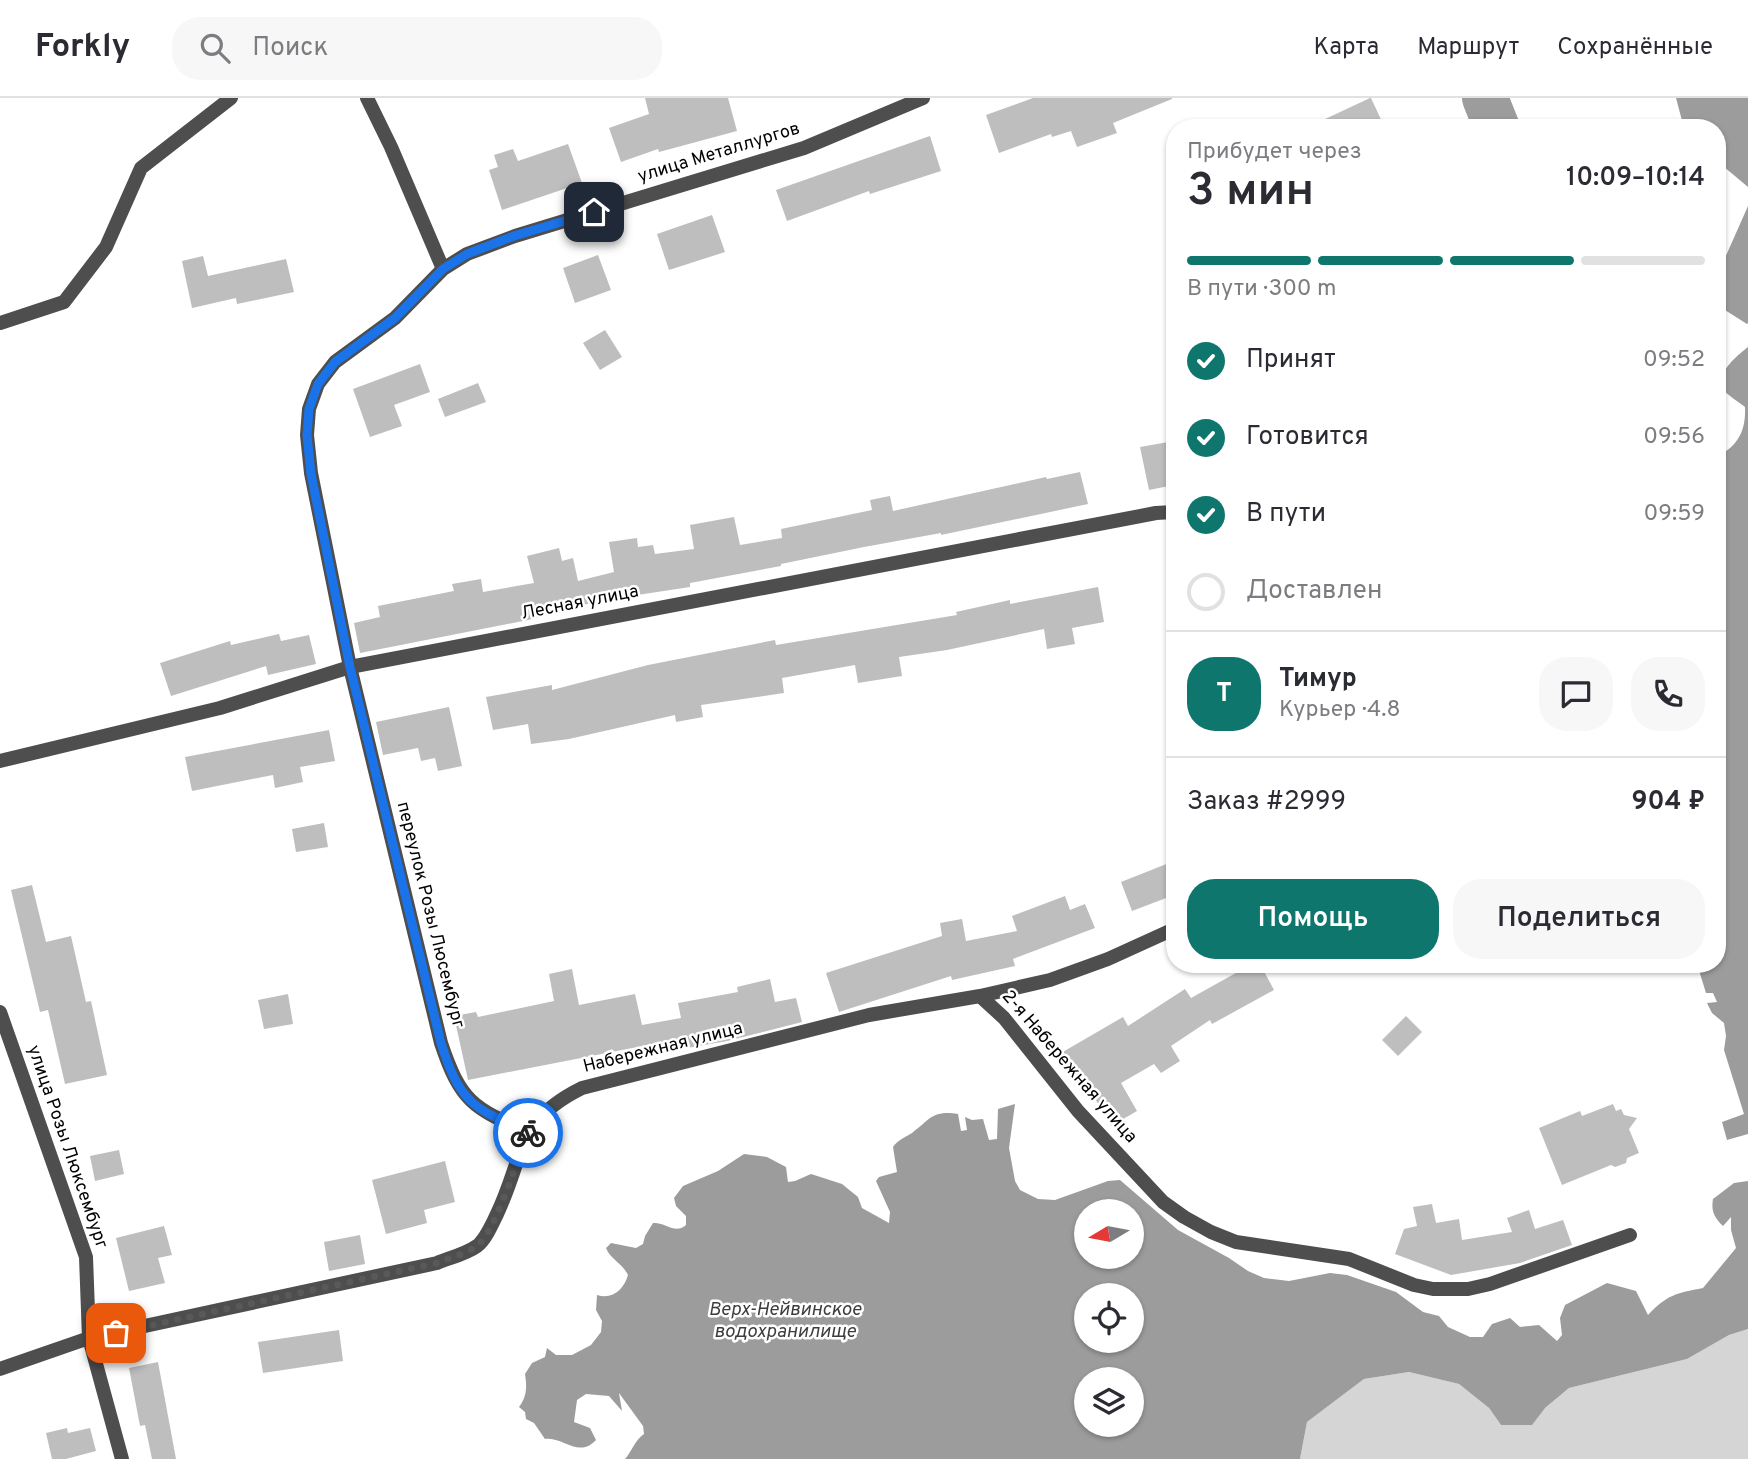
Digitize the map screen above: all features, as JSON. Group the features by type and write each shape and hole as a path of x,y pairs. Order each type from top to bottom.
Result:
{"street":[{"path":"0,323 64,302 106,247 141,168 230,98"},
{"path":"367,98 443,269"},
{"name":"улица Металлургов","path":"350,667 311,474 307,435 309,409 318,384 335,362 395,318 443,269 467,254 514,236 804,148 923,98"},
{"name":"Лесная улица","path":"0,761 220,708 350,667 972,546 1166,512"},
{"name":"переулок Розы Люсембург","path":"350,667 450,1071 462,1092 477,1107 493,1118 528,1131"},
{"name":"Набережная улица","path":"0,1369 89,1338 437,1263 470,1249 478,1245 491,1226 528,1131 559,1100 582,1088 869,1015 980,996 1077,971 1166,932"},
{"name":"2-я Набережная улица","path":"980,996 1004,1018 1078,1111 1163,1202 1211,1232 1236,1242 1349,1259 1414,1285 1450,1290 1490,1284 1630,1235"},
{"name":"улица Розы Люксембург","path":"0,1012 86,1257 89,1338 122,1459"}],"shaded area":[{"path":"1748,1329 1748,1459 1300,1459 1307,1422 1364,1379 1409,1372 1459,1384 1489,1408 1501,1425 1545,1408 1569,1388 1687,1359 1729,1335"}],"water":[{"path":"1676,98 1748,98 1748,187 1726,169 1726,119 1682,119"},
{"path":"1748,206 1747,324 1726,311 1726,256"},
{"path":"1748,347 1748,1134 1727,1140 1722,1122 1744,1114 1724,1050 1724,1023 1712,1013 1707,1003 1717,1002 1713,993 1706,993 1700,973 1726,973 1726,451 1739,437 1744,423 1745,407 1726,392 1726,370"},
{"name":"Верх-Нейвинское водохранилище","path":"1015,1104 1009,1148 1015,1181 1020,1190 1038,1199 1055,1200 1108,1181 1120,1180 1142,1199 1074,1199 1074,1269 1144,1269 1144,1201 1178,1230 1264,1278 1289,1281 1330,1273 1347,1275 1396,1292 1423,1312 1439,1316 1448,1327 1470,1337 1483,1337 1492,1324 1510,1318 1520,1327 1539,1325 1557,1341 1562,1335 1560,1318 1565,1305 1607,1283 1636,1291 1648,1315 1672,1296 1703,1288 1736,1248 1731,1217 1723,1226 1714,1214 1713,1199 1734,1183 1748,1181 1748,1329 1729,1335 1687,1359 1569,1388 1545,1408 1532,1425 1501,1425 1489,1408 1459,1384 1409,1372 1364,1379 1307,1422 1300,1459 625,1459 644,1434 643,1426 619,1393 622,1411 609,1396 586,1394 577,1400 574,1422 590,1428 596,1440 583,1447 545,1439 534,1423 526,1419 525,1412 519,1407 526,1391 525,1374 532,1363 545,1357 547,1348 556,1355 572,1355 591,1345 601,1332 602,1321 596,1310 597,1295 613,1295 621,1289 628,1275 606,1248 611,1243 636,1248 643,1244 653,1223 678,1229 686,1225 686,1216 676,1206 674,1198 683,1186 718,1171 744,1154 767,1157 786,1167 788,1182 811,1174 842,1184 858,1197 862,1208 889,1223 890,1212 876,1181 879,1177 897,1172 893,1147 901,1139 932,1117 949,1113 958,1114 961,1131 967,1130 965,1117 972,1120 983,1119 989,1140 997,1139 998,1109"}],"building":[{"path":"645,98 728,98 737,131 659,152 658,149 621,162 609,128 649,114"},
{"path":"1033,98 1172,99 1113,123 1117,133 1077,147 1071,131 1052,137 1051,134 999,153 986,115"},
{"path":"1370,98 1381,119 1325,119"},
{"path":"930,136 941,171 870,194 869,191 787,221 776,190"},
{"path":"568,144 582,183 502,210 489,170 498,167 494,155 513,149 518,161"},
{"path":"712,215 725,252 669,270 657,234"},
{"path":"598,255 611,290 575,303 563,268"},
{"path":"203,256 208,276 286,259 294,292 237,304 236,298 192,308 182,261"},
{"path":"605,330 622,357 600,370 583,343"},
{"path":"420,364 430,392 394,405 402,426 370,437 353,389"},
{"path":"478,383 486,402 445,417 438,399"},
{"path":"1166,442 1166,487 1149,490 1140,447"},
{"path":"1080,472 1088,504 941,535 781,564 690,583 690,587 598,601 528,620 360,653 354,623 380,617 378,606 454,591 452,584 481,579 483,592 534,583 527,556 559,548 562,561 573,558 578,581 614,572 609,542 637,538 638,547 653,545 655,554 694,549 690,525 734,517 740,545 782,538 781,529 872,510 870,500 890,496 893,511"},
{"path":"1098,587 1104,622 1072,628 1075,644 1047,649 1044,629 947,650 899,657 902,676 858,683 855,665 782,678 784,693 701,705 703,717 676,722 675,715 569,739 531,744 528,724 493,730 486,697 552,685 552,690 648,665 775,640 776,645 957,615 956,612 1010,600 1010,604"},
{"path":"279,634 281,641 309,635 316,664 268,675 266,666 171,696 160,663 230,641 231,645"},
{"path":"449,707 462,766 438,771 435,758 421,761 418,748 383,755 376,722"},
{"path":"329,730 335,761 300,767 303,782 275,788 273,775 192,791 185,757"},
{"path":"324,823 328,847 296,852 292,829"},
{"path":"1166,864 1166,898 1132,911 1121,882"},
{"path":"32,885 46,942 71,936 86,1002 91,1001 107,1075 65,1084 48,1010 40,1012 11,890"},
{"path":"1065,896 1070,910 1085,904 1095,928 1013,959 1015,966 952,980 951,976 839,1012 826,973 942,936 940,923 962,919 966,941 1017,931 1012,916"},
{"path":"572,969 579,1005 635,994 642,1025 681,1018 678,1003 738,992 737,987 770,979 775,1002 796,998 802,1022 727,1041 659,1053 658,1043 468,1080 454,1016 476,1012 478,1017 554,1001 549,974"},
{"path":"1236,973 1265,973 1274,990 1212,1024 1210,1020 1171,1046 1180,1061 1161,1073 1154,1064 1121,1083 1137,1111 1111,1126 1080,1073 1074,1077 1061,1053 1123,1017 1128,1026 1185,989 1191,998"},
{"path":"288,994 293,1024 264,1029 258,1000"},
{"path":"1406,1016 1422,1032 1398,1056 1382,1040"},
{"path":"1613,1104 1616,1111 1621,1109 1624,1115 1637,1118 1629,1129 1639,1153 1627,1158 1626,1163 1615,1167 1611,1165 1562,1185 1539,1128 1580,1111 1582,1116"},
{"path":"119,1150 124,1174 95,1181 90,1156"},
{"path":"445,1161 455,1202 424,1210 427,1223 386,1234 372,1180"},
{"path":"1432,1204 1436,1223 1459,1219 1462,1240 1512,1232 1507,1218 1529,1210 1535,1229 1563,1220 1572,1245 1520,1263 1451,1275 1395,1254 1404,1229 1417,1226 1413,1207"},
{"path":"164,1226 172,1255 158,1258 165,1283 129,1291 116,1238"},
{"path":"360,1235 365,1264 329,1271 324,1242"},
{"path":"339,1330 343,1361 263,1373 258,1342"},
{"path":"158,1362 176,1459 152,1459 145,1425 140,1426 129,1368"},
{"path":"67,1428 68,1433 90,1428 96,1451 66,1459 52,1459 46,1433"}],"waterway":[{"path":"1485,98 1493,119"}],"way so far":[{"path":"116,1333 437,1263 462,1253 478,1245 491,1226 528,1133"}],"route":[{"path":"528,1133 493,1118 462,1092 450,1071 441,1043 350,667 311,474 307,435 309,409 318,384 335,362 395,318 443,269 467,254 514,236 594,212"}]}
